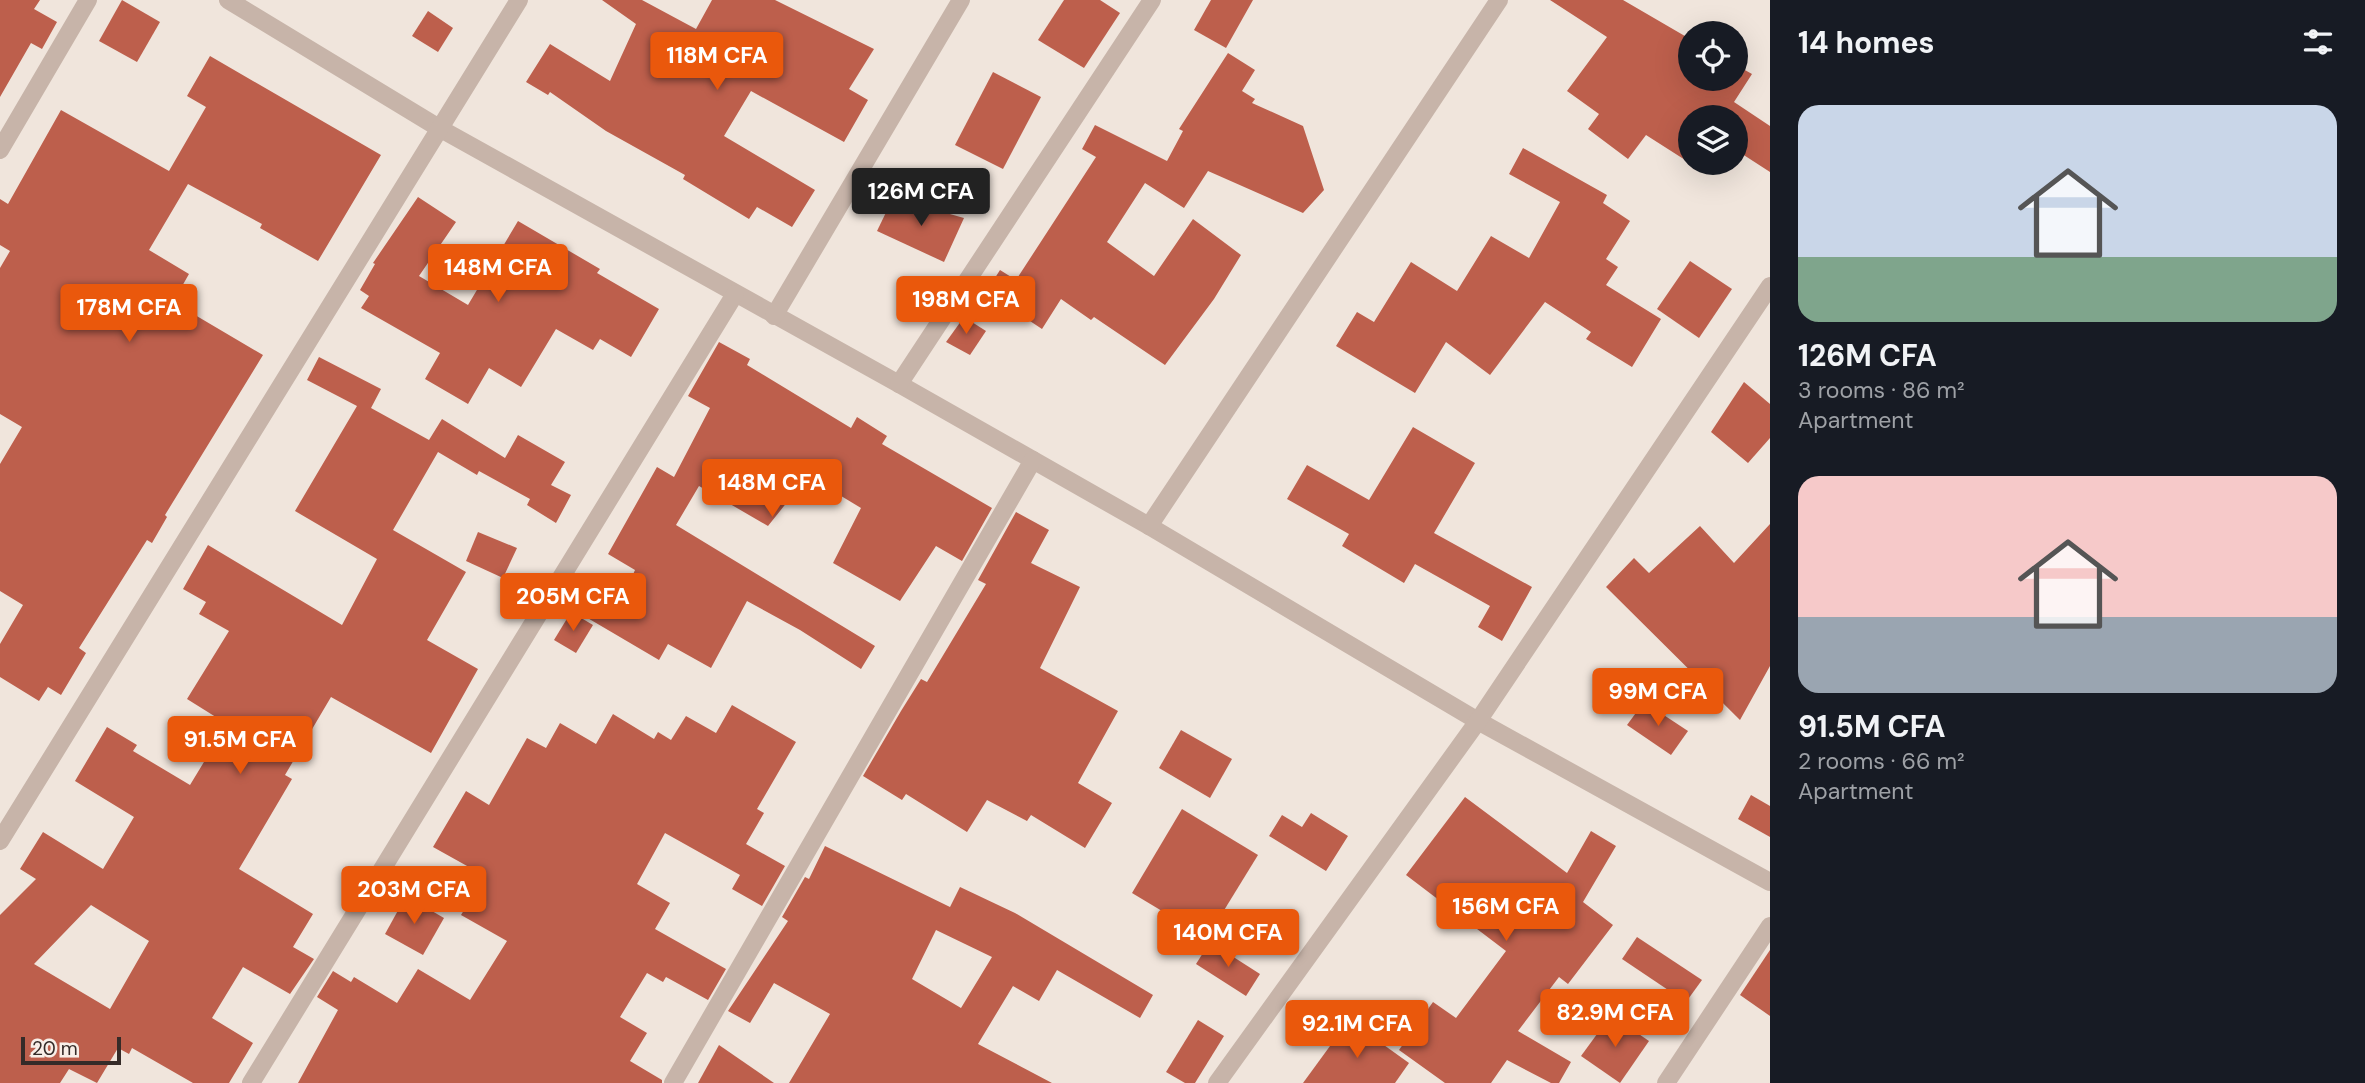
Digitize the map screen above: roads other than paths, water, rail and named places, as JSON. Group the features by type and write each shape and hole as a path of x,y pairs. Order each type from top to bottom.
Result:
{"street":[{"path":"0,150 88,0"},
{"path":"228,0 439,128 1033,460 1478,721 1770,882"},
{"path":"0,841 519,0"},
{"path":"774,316 961,0"},
{"path":"898,384 1152,0"},
{"path":"1149,526 1499,0"},
{"path":"1217,1083 1478,721 1770,286"},
{"path":"251,1083 735,294"},
{"path":"673,1083 1033,460"},
{"path":"1666,1083 1770,926"}]}
